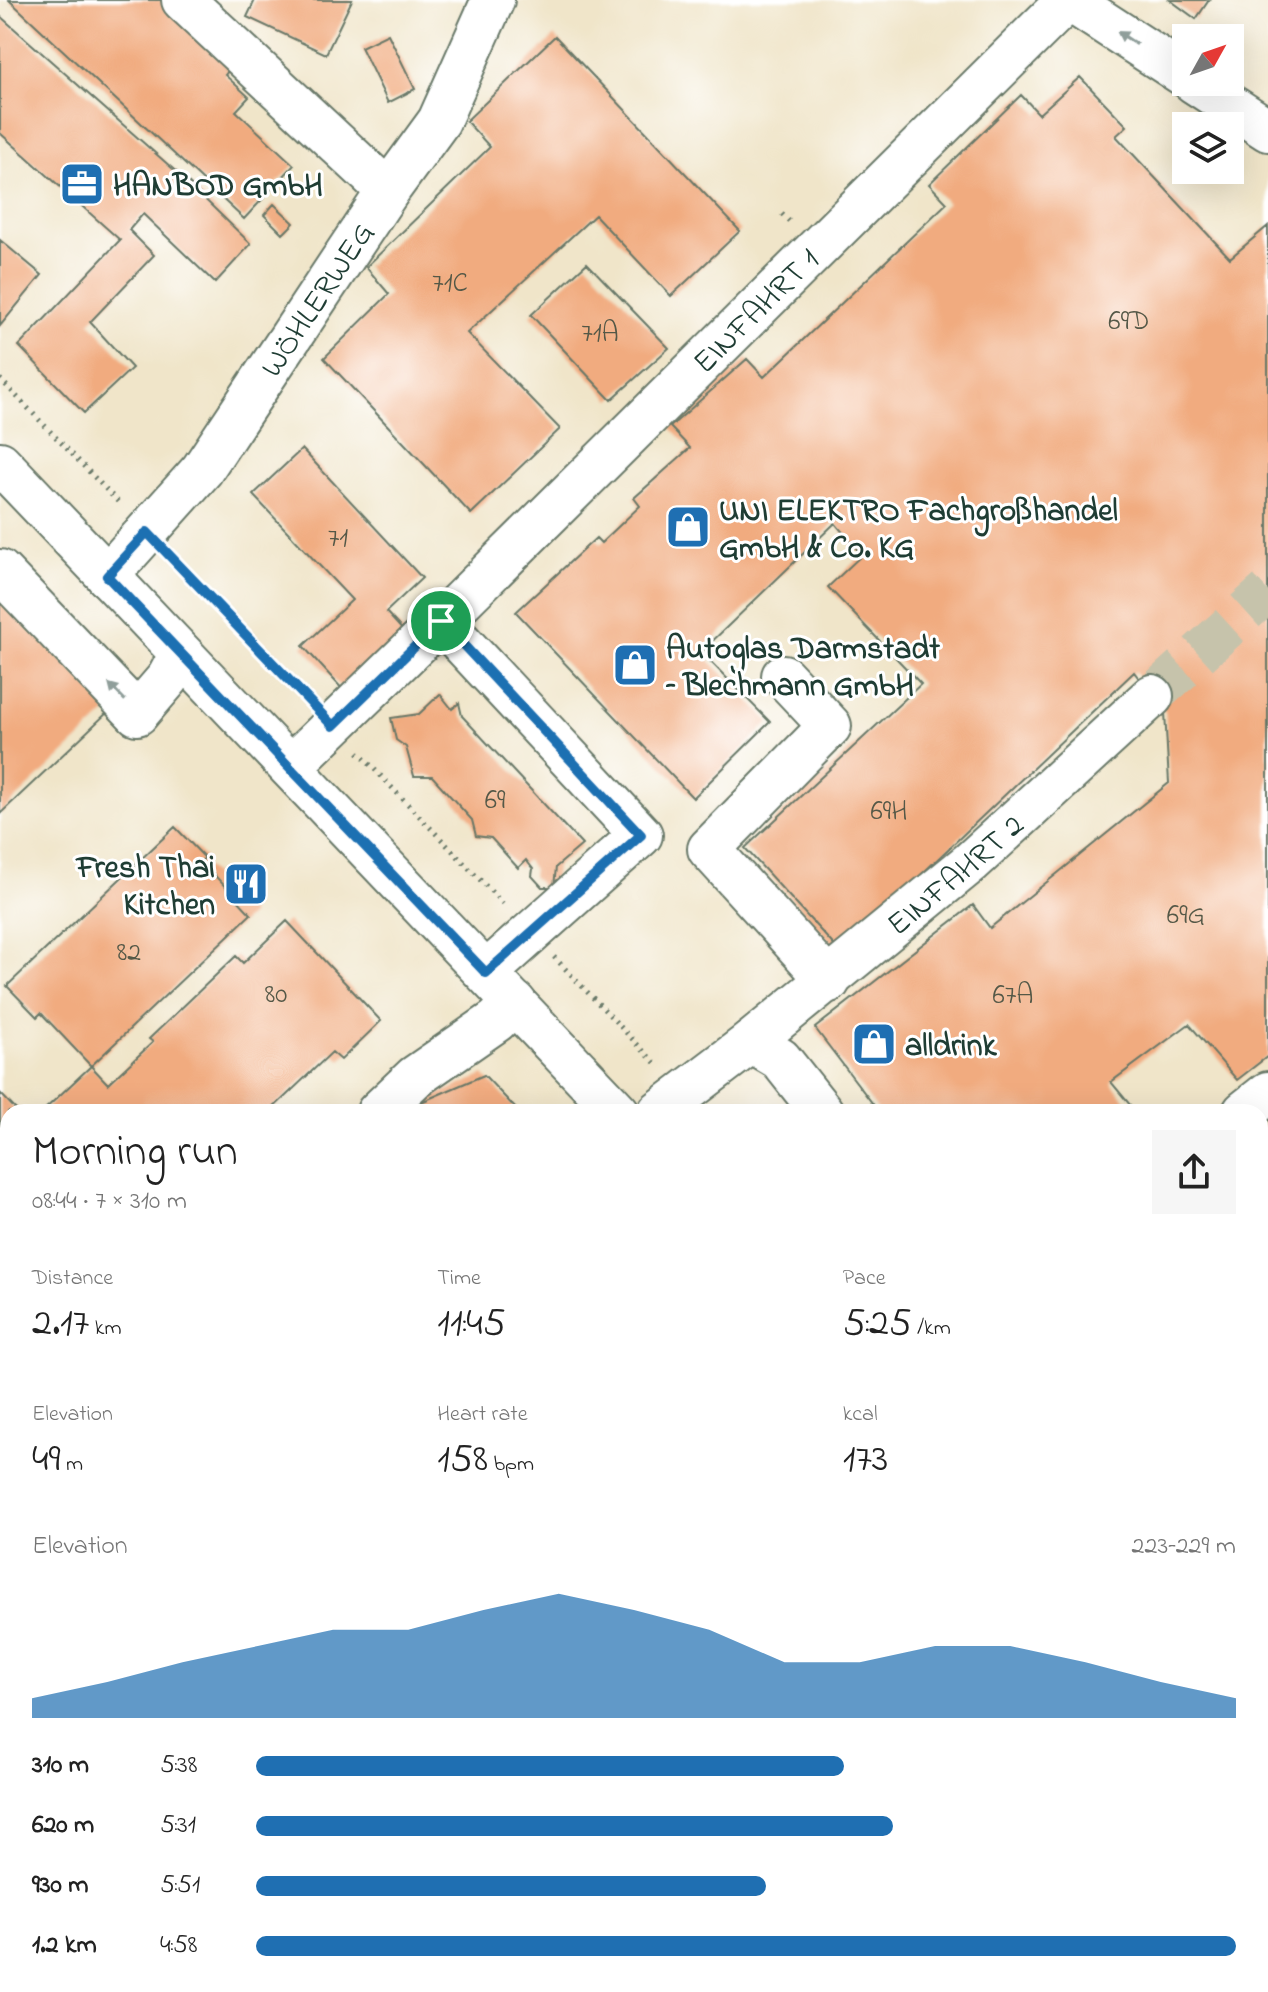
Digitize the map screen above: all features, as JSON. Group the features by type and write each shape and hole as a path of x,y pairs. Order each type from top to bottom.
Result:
{"street":[{"path":"183,0 388,191"},
{"name":"WÖHLERWEG","path":"107,576 202,470 388,191 439,121 493,0"},
{"path":"1068,0 1172,67"},
{"name":"EINFAHRT 1","path":"290,767 1068,0"},
{"path":"1216,96 1268,130"},
{"path":"8,489 107,576 610,1104"},
{"path":"0,571 137,714 168,678 181,654"},
{"path":"441,621 641,835 486,973"},
{"path":"783,676 830,726 709,849 829,981"},
{"name":"EINFAHRT 2","path":"671,1102 829,981 971,862 1152,696"},
{"path":"386,1104 415,1077 496,1021 515,1003"},
{"path":"751,1042 780,1059 816,1104"}],"path":[{"path":"0,379 531,933 671,1102"}],"building":[{"path":"9,0 163,0 233,65 225,75 249,97 236,111 294,165 244,219"},
{"path":"255,0 352,0 326,54 247,17"},
{"path":"1170,0 1209,0 1196,19"},
{"path":"0,16 181,176 251,244 215,283 143,214 129,230 154,255 90,322 132,368 84,413 19,346 120,240 0,133"},
{"path":"388,34 415,89 388,103 361,47"},
{"path":"555,36 740,231 671,296 595,215 467,333 560,429 471,514 324,358 389,294 366,267 490,147 466,121"},
{"path":"1080,77 1127,126 1116,136 1230,258 1268,226 1268,1056 1237,1080 1189,1024 1111,1082 1129,1104 873,1104 815,1028 973,905 990,928 1169,783 1165,712 1134,672 840,952 745,848 921,684 828,587 862,555 835,523 701,652 770,722 693,798 516,612 596,538 601,543 640,506 634,498 690,448 670,427 747,359 764,377 947,203 929,184 1021,95 1039,114"},
{"path":"274,204 294,223 283,234 264,215"},
{"path":"0,240 42,275 0,326"},
{"path":"587,263 669,348 611,400 531,315"},
{"path":"302,449 422,578 386,612 407,635 345,692 303,646 352,600 253,495"},
{"path":"0,595 110,710 0,814"},
{"path":"440,694 452,709 459,703 462,716 582,845 556,867 554,887 542,887 532,876 533,869 526,860 518,868 491,838 476,836 472,820 432,776 414,776 406,747 396,740 391,718 419,714"},
{"path":"175,827 205,858 201,861 251,914 91,1066 41,1013 37,1017 7,986"},
{"path":"287,921 381,1021 341,1060 332,1052 277,1104 51,1104 91,1066 108,1084 153,1042 149,1039 236,956 243,963"},
{"path":"484,1075 511,1104 417,1104"},
{"path":"0,1093 10,1104 0,1104"}],"tunnel":[{"path":"1152,696 1268,591"}],"place":[{"name":"HANBOD GmbH","path":"82,184"},
{"name":"UNI ELEKTRO Fachgroßhandel GmbH & Co. KG","path":"688,527"},
{"name":"Autoglas Darmstadt – Blechmann GmbH","path":"635,665"},
{"name":"Fresh Thai Kitchen","path":"246,884"},
{"name":"alldrink","path":"874,1044"}],"route":[{"path":"147,532 333,726 441,621 641,835 486,973 107,576 147,532"}]}
